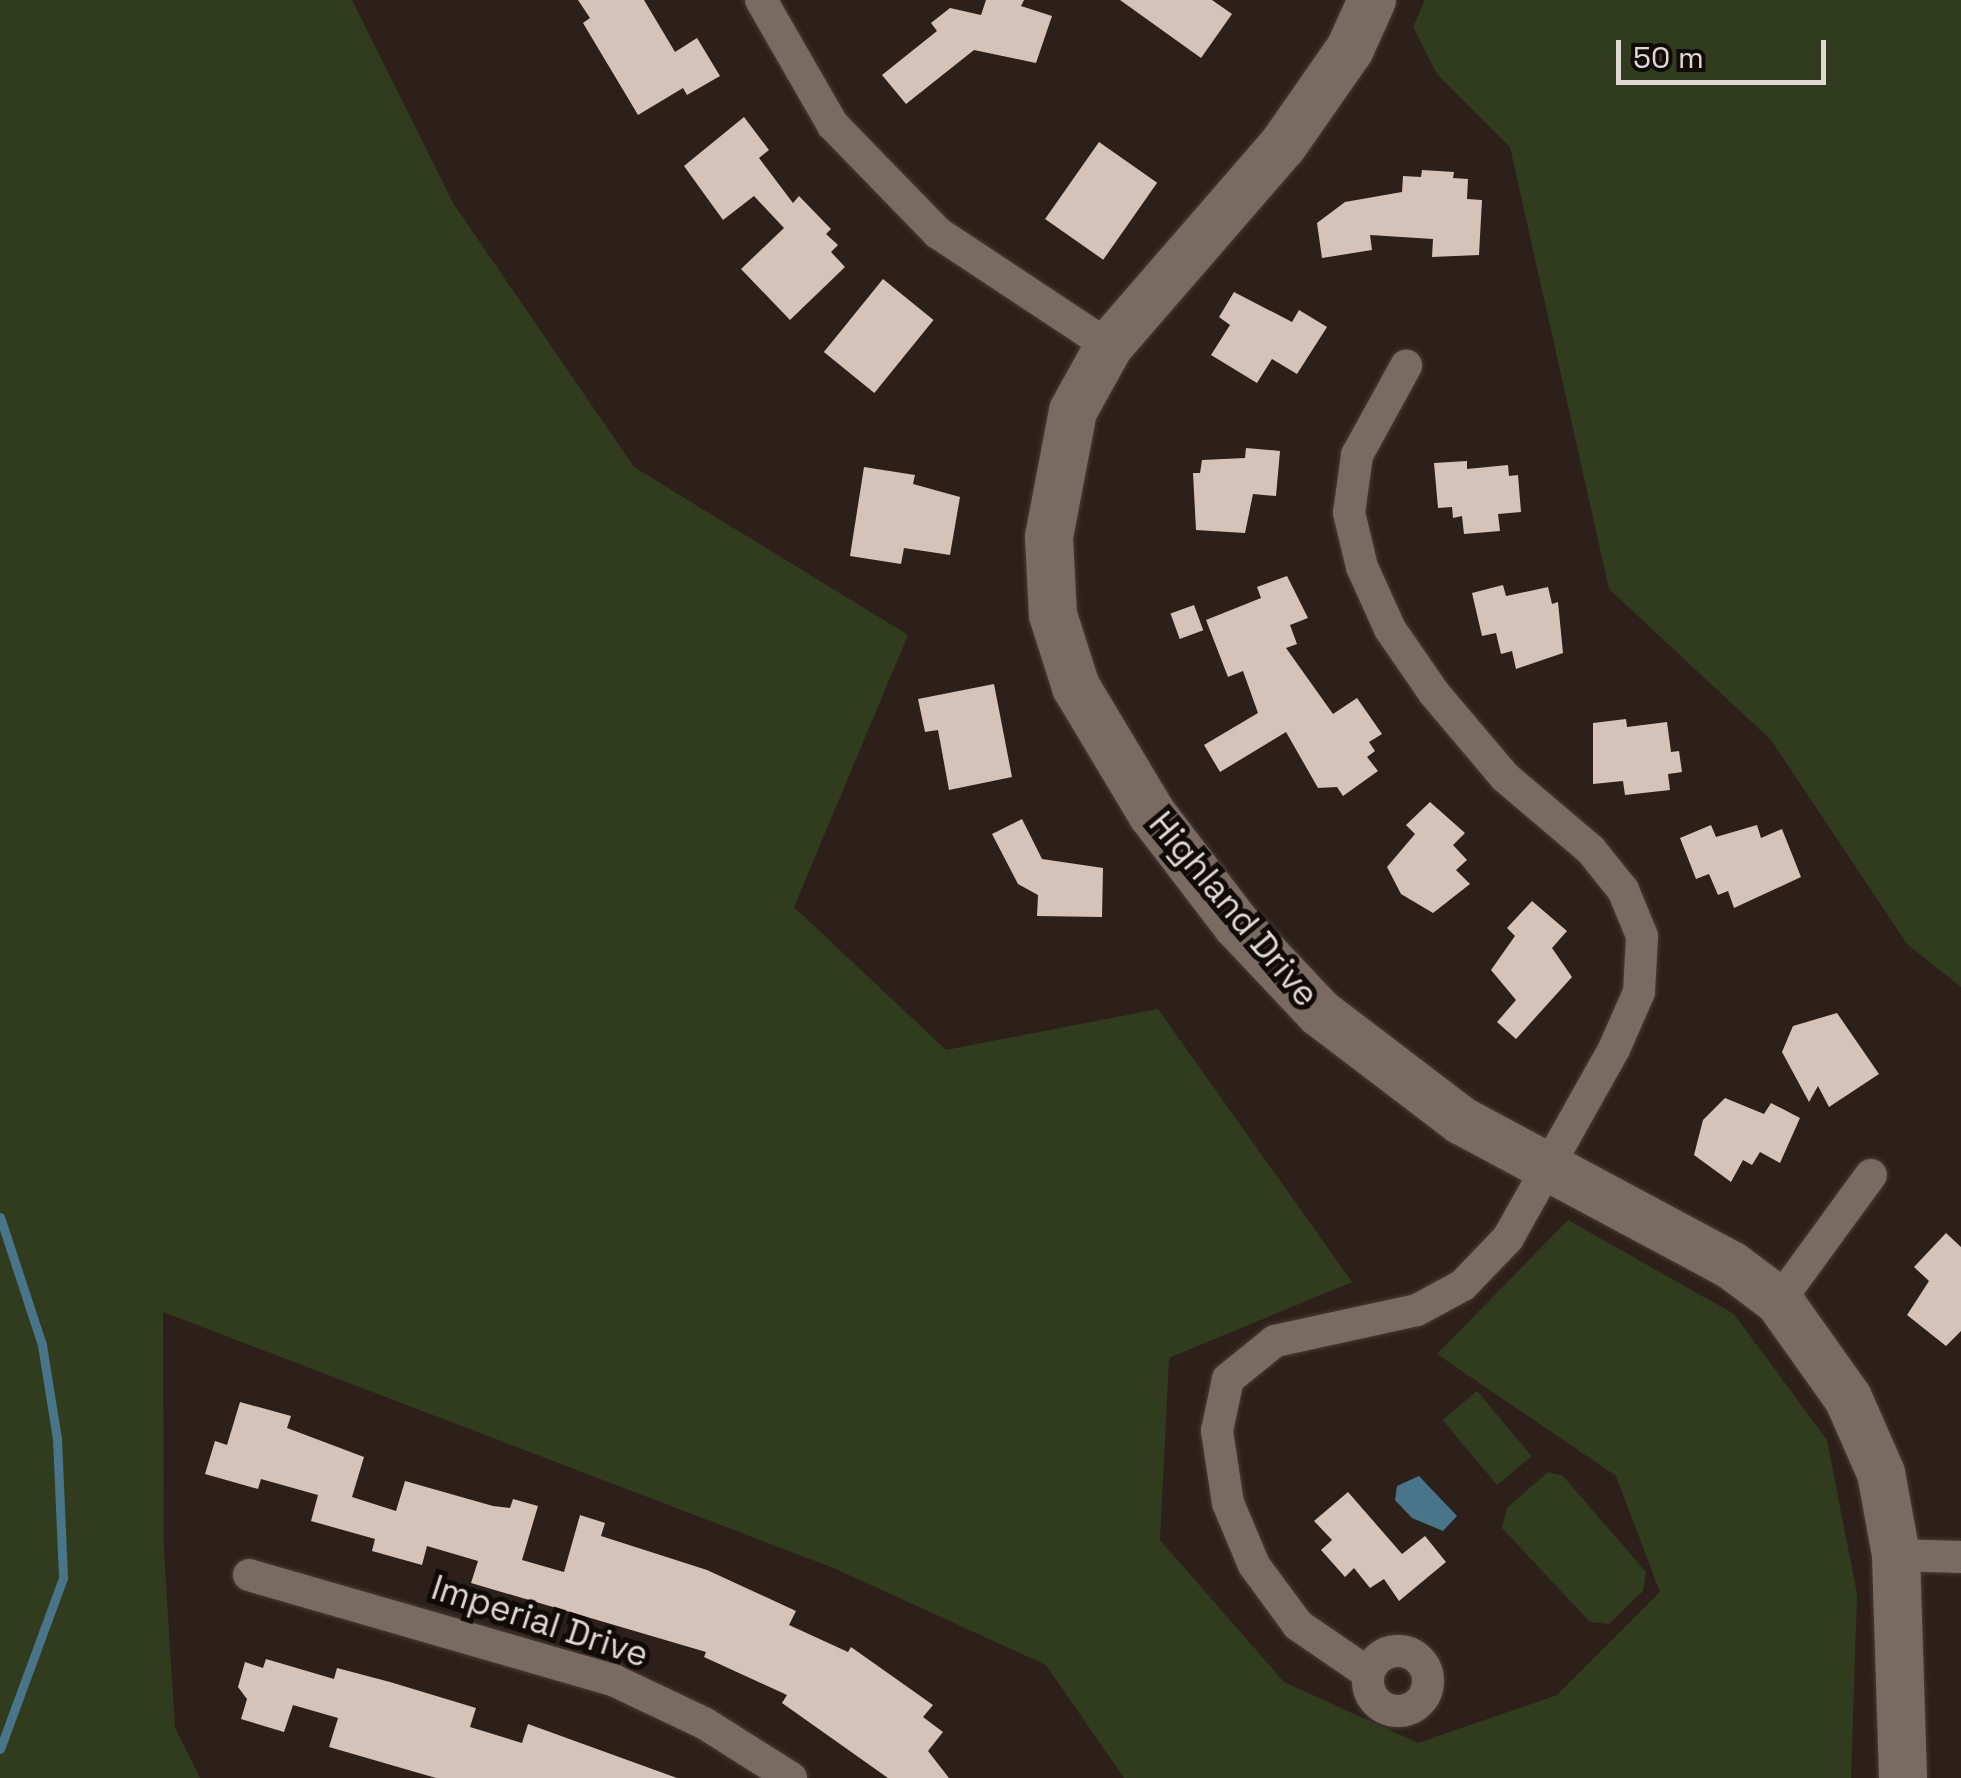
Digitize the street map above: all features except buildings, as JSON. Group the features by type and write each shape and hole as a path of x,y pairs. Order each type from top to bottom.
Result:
{"street":[{"path":"761,0 832,125 938,233 1109,346"},
{"name":"Highland Drive","path":"1372,0 1350,49 1283,144 1109,346 1073,410 1049,537 1053,616 1076,686 1152,814 1237,924 1320,1013 1390,1072 1548,1172 1731,1265 1778,1301 1848,1398 1881,1473 1896,1555 1902,1778"},
{"path":"1368,1674 1298,1625 1254,1565 1228,1502 1218,1405 1228,1379 1275,1341 1417,1310 1462,1285 1508,1238 1548,1172 1639,992 1642,936 1623,890 1591,850 1505,777 1434,693 1390,629 1362,567 1349,512 1357,455 1406,366"},
{"path":"1778,1301 1870,1175"},
{"path":"1896,1555 1961,1557"},
{"name":"Imperial Drive","path":"249,1575 613,1680 704,1722 791,1778"}],"green space":[{"path":"0,0 352,0 453,203 634,467 908,635 794,907 946,1050 1158,1009 1352,1282 1169,1358 1160,1540 1284,1682 1418,1743 1557,1695 1660,1592 1616,1476 1437,1354 1568,1220 1734,1314 1827,1440 1857,1594 1851,1778 1124,1778 1046,1665 836,1569 163,1312 164,1552 175,1728 200,1778 0,1778"},
{"path":"1425,0 1961,0 1961,987 1907,944 1771,740 1609,589 1510,147 1437,74 1413,27"},
{"path":"1477,1391 1532,1456 1497,1485 1443,1420"},
{"path":"1548,1472 1563,1476 1646,1572 1643,1591 1609,1624 1590,1622 1502,1528 1507,1508"}],"water":[{"path":"1419,1476 1457,1516 1443,1531 1412,1518 1395,1500 1397,1486"}],"waterway":[{"path":"0,1217 42,1345 57,1439 63,1578 0,1749"}]}
